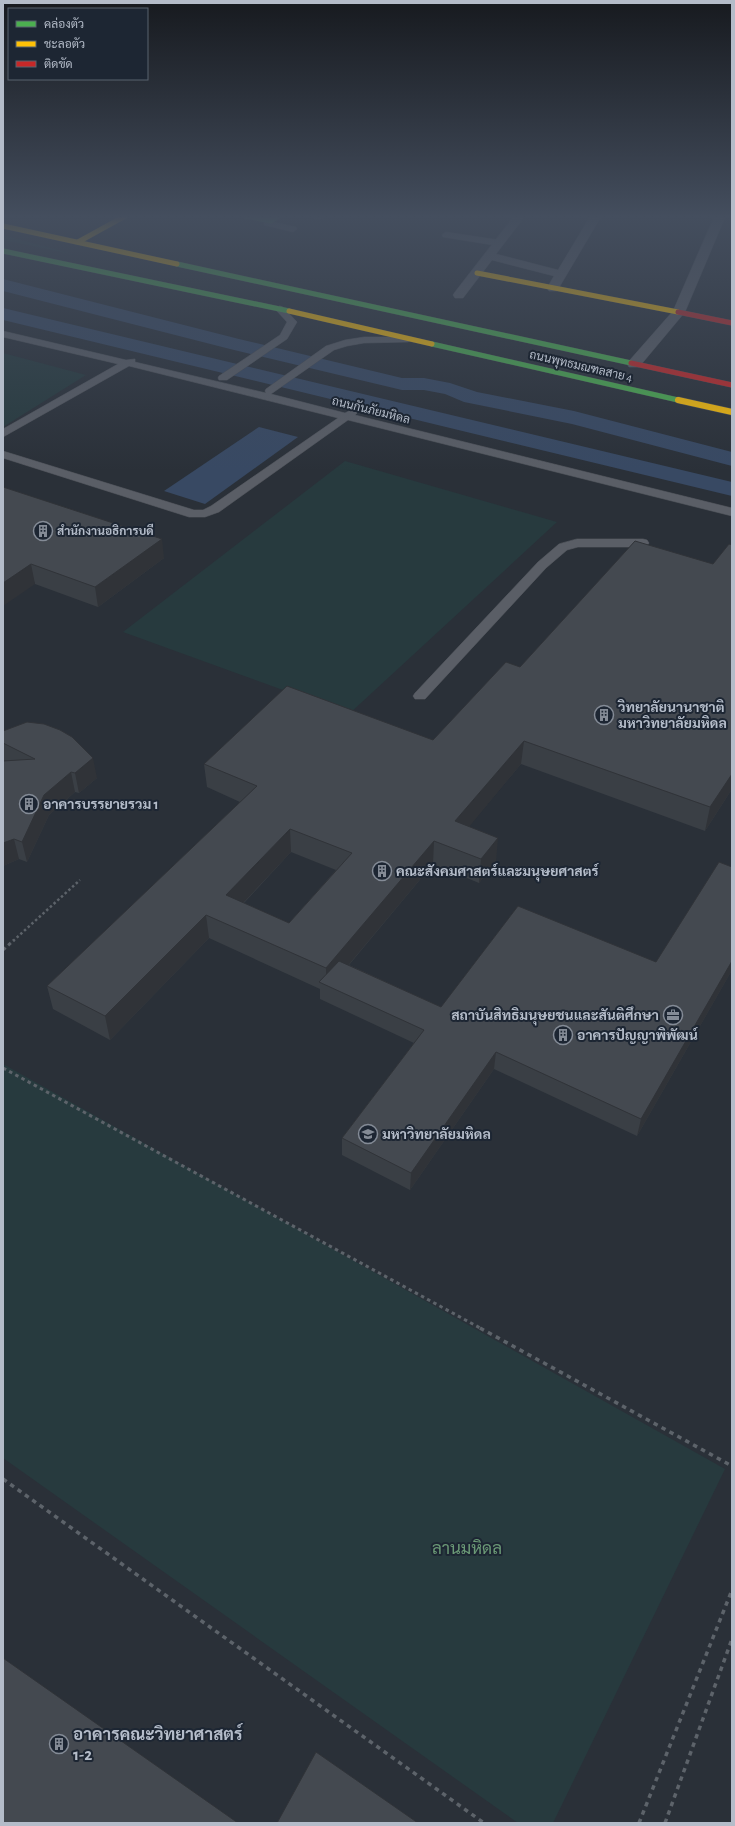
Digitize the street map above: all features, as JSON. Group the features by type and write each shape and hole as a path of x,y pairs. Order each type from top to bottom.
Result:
{"main road":[{"name":"ถนนพุทธมณฑลสาย 4","path":"238,300 732,412"},
{"name":"ถนนพุทธมณฑลสาย 4","path":"343,300 732,385"},
{"path":"617,300 732,323"}],"street":[{"path":"634,364 679,312 684,300"}],"lane":[{"path":"222,378 284,337 292,322 280,309"},
{"name":"ถนนกันภัยมหิดล","path":"3,328 247,391 732,502"},
{"name":"ถนนกันภัยมหิดล","path":"3,334 131,361 222,378 350,415 732,512"},
{"path":"270,391 330,348 345,343 364,340 408,339"},
{"path":"3,434 131,361"},
{"path":"3,454 193,514 205,513 215,509 350,415"},
{"path":"420,696 542,565 564,547 577,543 643,543"}],"path":[{"path":"3,950 80,880"},
{"path":"3,1068 732,1466"},
{"path":"3,1479 484,1823"},
{"path":"639,1823 732,1590"},
{"path":"664,1823 732,1639"}],"green space":[{"path":"3,353 86,375 3,427"},
{"path":"345,461 557,522 349,714 123,632"},
{"name":"ลานมหิดล","path":"3,1064 725,1469 553,1823 518,1823 3,1458"}],"water":[{"path":"259,427 298,437 205,504 164,491"}],"building":[{"name":"สำนักงานอธิการบดี","path":"3,487 162,539 95,587 31,564 3,583"},
{"path":"635,541 713,564 729,544 732,545 732,774 710,807 524,741 455,821 498,838 481,859 434,841 326,968 206,915 105,1016 47,986 257,786 204,764 287,686 433,740 506,662 520,667","holes":["290,829 352,853 289,923 226,895"]},
{"name":"อาคารบรรยายรวม 1","path":"27,722 44,724 60,730 72,737 93,758 75,773 71,772 44,795 22,842 14,839 3,843 3,761 35,759 3,743 3,731"},
{"name":"อาคารปัญญาพิพัฒน์","path":"719,862 732,867 732,961 641,1119 496,1052 411,1173 342,1138 424,1030 319,982 339,961 441,1007 518,906 656,962"},
{"name":"อาคารคณะวิทยาศาสตร์ 1-2","path":"3,1658 238,1823 3,1823"},
{"path":"316,1752 418,1823 277,1823"}],"waterway":[{"path":"62,300 237,345 402,384 424,384 450,389 472,397 574,418 732,459"},
{"path":"3,314 732,489"}],"traffic: fast":[{"path":"238,300 289,311"},
{"path":"343,300 631,363"},
{"path":"432,344 678,400"}],"traffic: slow":[{"path":"617,300 678,312"},
{"path":"289,311 432,344"},
{"path":"678,400 732,412"}],"traffic: jam":[{"path":"678,312 732,323"},
{"path":"631,363 732,385"}],"place":[{"name":"สำนักงานอธิการบดี","path":"43,531"},
{"name":"วิทยาลัยนานาชาติ มหาวิทยาลัยมหิดล","path":"604,715"},
{"name":"อาคารบรรยายรวม 1","path":"29,804"},
{"name":"คณะสังคมศาสตร์และมนุษยศาสตร์","path":"382,871"},
{"name":"สถาบันสิทธิมนุษยชนและสันติศึกษา","path":"673,1015"},
{"name":"อาคารปัญญาพิพัฒน์","path":"563,1035"},
{"name":"มหาวิทยาลัยมหิดล","path":"368,1134"},
{"name":"อาคารคณะวิทยาศาสตร์ 1-2","path":"59,1744"}]}
